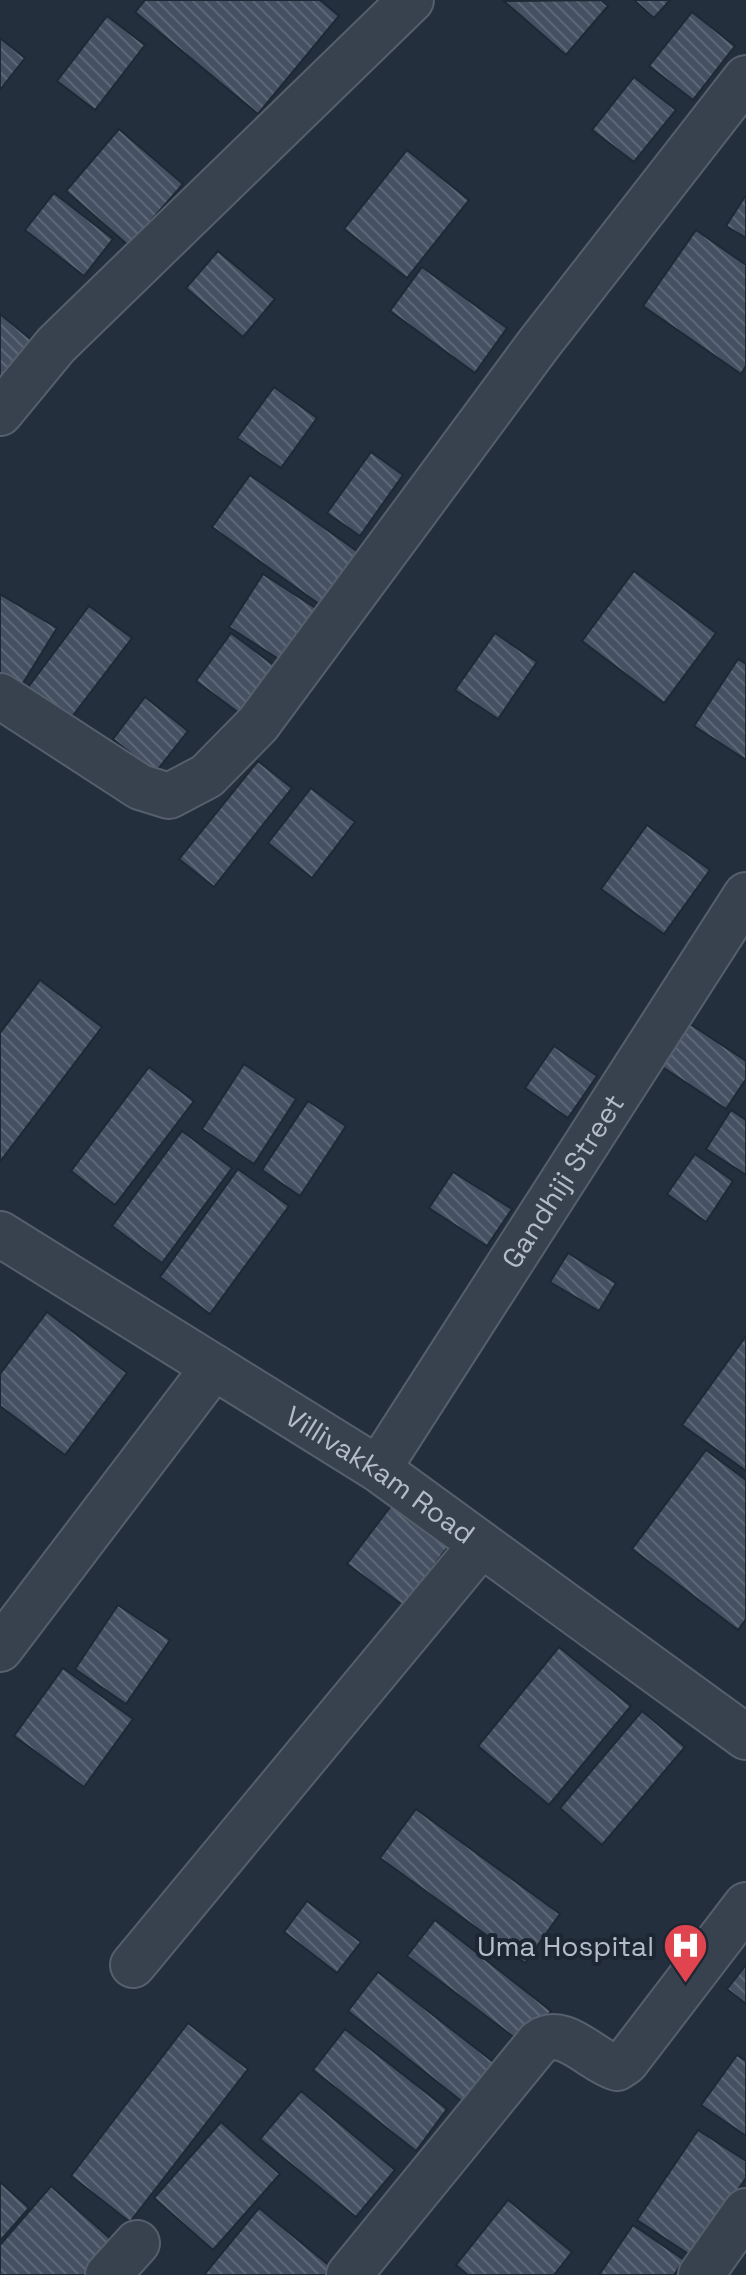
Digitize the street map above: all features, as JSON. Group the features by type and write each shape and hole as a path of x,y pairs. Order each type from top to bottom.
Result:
{"street":[{"path":"0,413 56,345 411,0"},
{"path":"0,696 140,787 169,796 207,776 258,724 538,345 746,78"},
{"name":"Gandhiji Street","path":"378,1469 746,895"},
{"name":"Villivakkam Road","path":"0,1234 378,1469 746,1737"},
{"path":"0,1649 214,1367"},
{"path":"133,1965 481,1545"},
{"path":"349,2275 539,2042 548,2035 558,2036 617,2068 626,2062 746,1905"},
{"path":"701,2275 746,2211"},
{"path":"108,2275 137,2243"}],"building":[{"path":"145,0 320,0 339,16 258,114 135,12"},
{"path":"601,0 608,6 566,55 504,1"},
{"path":"634,0 670,0 654,18"},
{"path":"692,12 735,46 693,100 649,66"},
{"path":"107,16 145,45 95,110 57,81"},
{"path":"0,38 25,58 0,90"},
{"path":"634,77 676,110 634,162 592,130"},
{"path":"119,129 183,184 129,246 66,191"},
{"path":"407,150 469,200 407,278 344,229"},
{"path":"54,193 113,239 84,276 25,230"},
{"path":"746,195 746,238 726,226"},
{"path":"696,230 746,265 746,366 741,374 643,306"},
{"path":"218,251 275,299 243,337 186,288"},
{"path":"422,267 507,328 475,373 390,311"},
{"path":"0,314 40,347 0,396"},
{"path":"274,387 317,418 281,468 237,438"},
{"path":"371,452 403,475 360,536 327,513"},
{"path":"250,475 361,554 323,607 212,527"},
{"path":"634,571 716,633 664,703 582,641"},
{"path":"263,574 317,609 283,662 229,627"},
{"path":"0,594 57,628 20,688 0,675"},
{"path":"89,606 132,638 68,722 26,690"},
{"path":"231,633 283,672 247,719 196,681"},
{"path":"495,633 537,662 498,719 455,690"},
{"path":"738,659 746,664 746,760 694,726"},
{"path":"145,697 188,731 155,773 113,739"},
{"path":"258,761 292,788 214,887 179,859"},
{"path":"311,788 355,822 312,878 268,843"},
{"path":"647,825 710,870 664,934 601,889"},
{"path":"40,980 102,1027 0,1162 0,1033"},
{"path":"684,1020 746,1061 746,1079 726,1109 655,1062"},
{"path":"554,1046 597,1076 568,1118 525,1088"},
{"path":"244,1064 296,1099 254,1164 202,1129"},
{"path":"149,1067 194,1101 115,1205 71,1171"},
{"path":"308,1101 346,1126 300,1196 262,1170"},
{"path":"731,1110 746,1120 746,1175 706,1149"},
{"path":"182,1131 232,1168 162,1263 112,1226"},
{"path":"695,1154 733,1181 706,1222 667,1194"},
{"path":"238,1169 289,1206 210,1314 160,1277"},
{"path":"453,1172 512,1209 487,1246 429,1208"},
{"path":"568,1253 616,1283 599,1311 550,1282"},
{"path":"47,1312 127,1373 65,1455 0,1406 0,1374"},
{"path":"746,1336 746,1471 682,1425"},
{"path":"706,1450 746,1480 746,1619 738,1630 632,1549"},
{"path":"397,1498 453,1540 404,1606 347,1564"},
{"path":"118,1605 170,1640 126,1704 75,1669"},
{"path":"559,1647 631,1706 549,1805 478,1746"},
{"path":"63,1668 133,1719 84,1787 14,1736"},
{"path":"642,1711 685,1747 602,1845 560,1808"},
{"path":"416,1809 560,1914 525,1963 380,1858"},
{"path":"307,1901 361,1942 337,1973 284,1932"},
{"path":"435,1920 551,2011 524,2045 407,1956"},
{"path":"746,1965 746,2004 727,1989"},
{"path":"378,1972 496,2064 465,2104 348,2011"},
{"path":"188,2023 248,2069 130,2222 71,2176"},
{"path":"345,2029 447,2109 416,2151 313,2070"},
{"path":"737,2055 746,2061 746,2136 701,2105"},
{"path":"301,2091 395,2170 356,2217 260,2139"},
{"path":"221,2122 280,2174 213,2250 154,2198"},
{"path":"698,2130 746,2161 746,2178 693,2257 637,2220"},
{"path":"0,2182 29,2208 0,2241"},
{"path":"51,2186 122,2249 100,2275 0,2275 0,2245"},
{"path":"508,2200 572,2252 554,2275 468,2275 456,2265"},
{"path":"259,2208 337,2272 335,2275 204,2275"},
{"path":"633,2225 684,2260 674,2275 599,2275"}],"place":[{"name":"Uma Hospital","path":"685,1985"}]}
